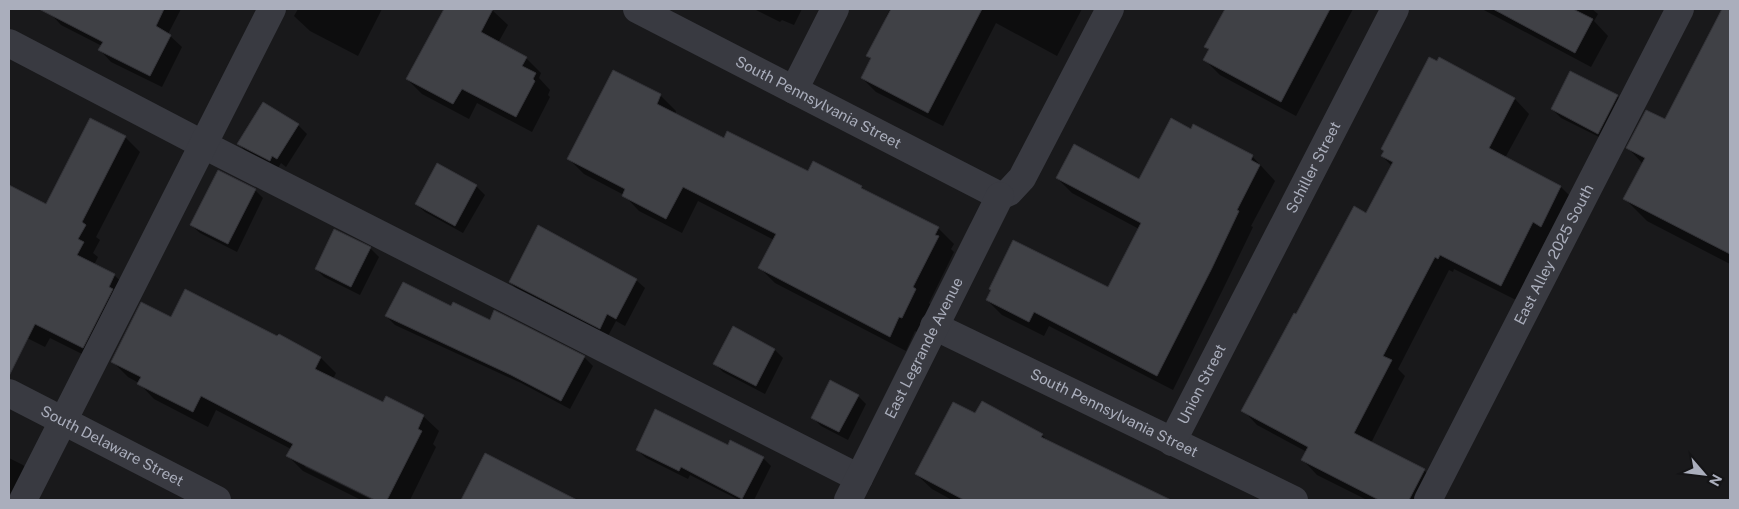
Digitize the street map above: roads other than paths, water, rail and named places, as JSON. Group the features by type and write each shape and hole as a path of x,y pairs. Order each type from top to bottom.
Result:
{"street":[{"path":"23,500 272,9"},
{"name":"South Pennsylvania Street","path":"637,9 1000,196"},
{"path":"794,90 835,9"},
{"path":"1000,196 1009,192 1022,178 1110,9"},
{"name":"Schiller Street","path":"1232,326 1395,9"},
{"name":"East Alley 2025 South","path":"1428,500 1680,9"},
{"path":"9,43 854,489"},
{"name":"East Legrande Avenue","path":"854,489 1000,196"},
{"name":"South Pennsylvania Street","path":"934,326 1294,500"},
{"name":"Union Street","path":"1172,442 1232,326"},
{"name":"South Delaware Street","path":"9,393 217,500"}]}
